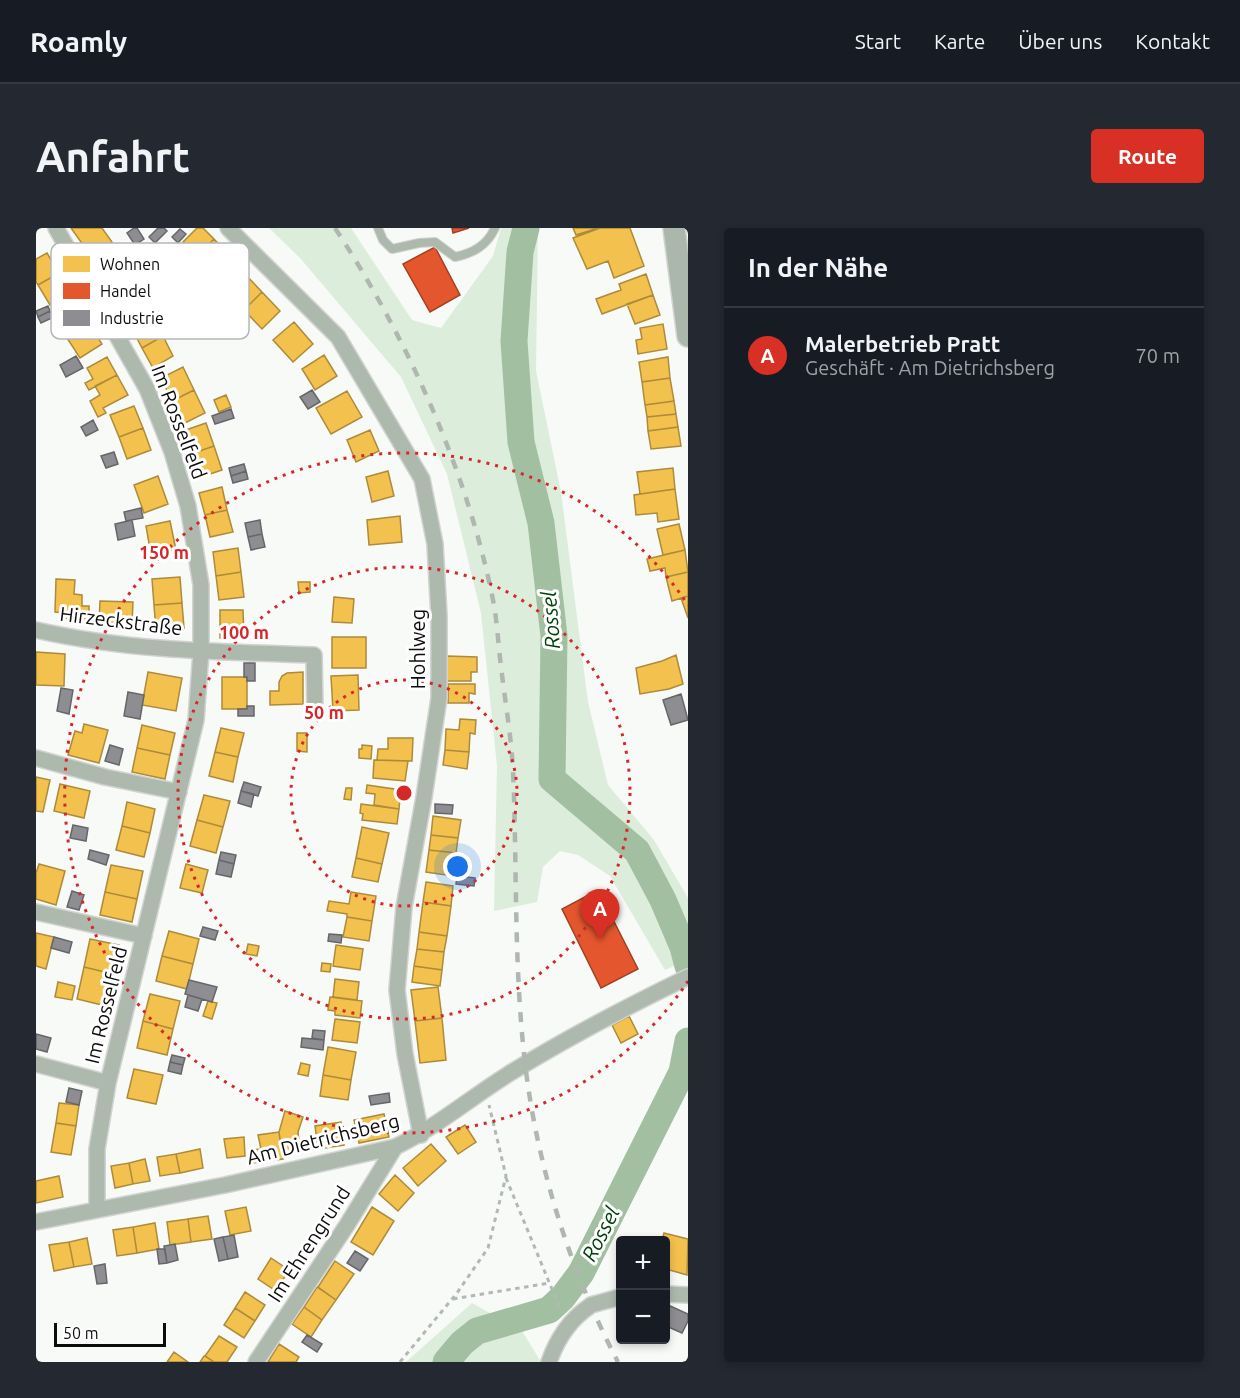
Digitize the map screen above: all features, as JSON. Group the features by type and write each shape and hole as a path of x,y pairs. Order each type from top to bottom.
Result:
{"main road":[{"path":"674,228 688,336"}],"street":[{"name":"Im Rosselfeld","path":"56,228 65,243"},
{"name":"Hohlweg","path":"228,228 243,243"},
{"name":"Hohlweg","path":"249,249 338,337 422,479 435,544 440,616 439,698 404,907 397,990 405,1054 421,1135"},
{"name":"Im Rosselfeld","path":"97,1210 97,1149 108,1083 196,720 201,651 201,585 188,506 172,452 147,388 119,339"},
{"name":"Hirzeckstraße","path":"36,630 78,640 128,647 201,651"},
{"path":"201,651 314,655 315,710"},
{"path":"36,758 105,777 179,792"},
{"name":"Im Rosselfeld","path":"36,912 144,936"},
{"name":"Am Dietrichsberg","path":"36,1222 225,1185 395,1147 421,1135 485,1089 548,1050 683,979"},
{"name":"Im Rosselfeld","path":"36,1064 108,1083"},
{"name":"Im Ehrengrund","path":"256,1362 347,1225 395,1147"},
{"path":"670,1294 688,1294"},
{"path":"549,1362 556,1343 574,1317 591,1306 616,1298"}],"lane":[{"path":"378,228 383,240 392,249 435,242 455,257 474,252 485,244 495,228"}],"path":[{"path":"485,1089 506,1176 561,1310"},
{"path":"400,1362 451,1299 488,1248 506,1176"},
{"path":"451,1299 549,1283"}],"green space":[{"path":"269,228 351,228 412,320 441,328 493,256 501,228 538,228 536,371 561,492 588,702 608,785 654,840 688,898 688,960 665,970 610,876 578,855 560,851 543,867 537,902 494,911 497,766 481,613 447,474 401,377 300,258"},
{"path":"472,1303 522,1331 541,1362 406,1362"}],"building: Wohnen":[{"path":"71,228 102,228 112,242 110,243 82,243"},
{"path":"197,228 203,228 214,239 210,243 183,242"},
{"path":"573,228 598,228 576,235"},
{"path":"600,228 630,228 644,266 614,278 608,261 587,269 573,238"},
{"path":"47,253 51,260 51,278 38,285 36,282 36,259"},
{"path":"646,274 653,295 602,314 596,299 621,290 619,284"},
{"path":"51,278 51,304 50,305 38,285"},
{"path":"249,278 262,292 249,305"},
{"path":"262,292 280,311 262,329 249,315 249,305"},
{"path":"653,295 660,315 635,324 627,304"},
{"path":"294,322 313,344 293,362 273,340"},
{"path":"663,324 667,349 638,354 636,340 642,339 640,328"},
{"path":"68,339 99,339 102,344 80,358"},
{"path":"137,339 158,339 142,348"},
{"path":"158,339 164,339 173,356 153,368 142,348"},
{"path":"324,355 337,376 315,390 302,369"},
{"path":"107,357 117,375 89,390 85,383 93,379 87,368"},
{"path":"668,357 670,378 642,382 639,362"},
{"path":"183,367 194,390 172,401 161,378"},
{"path":"117,375 128,395 103,408 106,413 98,417 90,401 100,395 95,386"},
{"path":"670,378 674,401 645,405 642,382"},
{"path":"194,390 205,413 183,424 172,401"},
{"path":"347,391 362,417 331,434 316,408"},
{"path":"226,395 231,407 219,412 214,400"},
{"path":"674,401 676,414 647,417 645,405"},
{"path":"134,406 143,428 119,437 110,415"},
{"path":"676,414 678,427 648,431 647,417"},
{"path":"206,423 214,446 191,454 183,431"},
{"path":"678,427 681,446 651,449 648,431"},
{"path":"143,428 151,450 127,459 119,437"},
{"path":"370,430 379,451 356,462 347,440"},
{"path":"214,446 222,470 198,478 191,454"},
{"path":"673,468 675,489 640,494 637,472"},
{"path":"388,471 394,496 372,502 366,477"},
{"path":"158,476 168,504 144,513 134,485"},
{"path":"222,487 227,510 205,515 199,493"},
{"path":"675,489 679,519 658,522 657,513 636,515 634,495"},
{"path":"227,510 233,532 210,537 205,515"},
{"path":"400,516 402,542 369,545 367,520"},
{"path":"170,521 176,550 151,555 146,526"},
{"path":"679,524 685,550 663,555 657,529"},
{"path":"238,548 241,572 216,576 213,552"},
{"path":"685,550 688,572 666,577 665,568 650,571 647,559"},
{"path":"241,572 244,597 219,600 216,576"},
{"path":"688,572 688,596 672,601 666,577"},
{"path":"180,577 182,603 154,605 152,579"},
{"path":"56,579 75,580 74,594 82,595 82,606 89,606 89,619 64,618 64,613 55,612"},
{"path":"298,582 310,582 310,592 299,593"},
{"path":"688,596 688,618 681,598"},
{"path":"334,597 354,599 352,623 332,622"},
{"path":"100,601 133,602 132,624 99,622"},
{"path":"182,603 184,628 156,631 154,605"},
{"path":"220,610 243,610 244,638 220,638"},
{"path":"332,637 366,637 366,668 332,668"},
{"path":"36,652 65,654 64,686 36,685"},
{"path":"676,655 683,684 640,694 636,668"},
{"path":"447,656 477,657 477,672 471,672 471,681 447,681"},
{"path":"148,672 182,678 176,711 142,705"},
{"path":"303,672 303,704 270,705 270,691 279,691 282,676 287,673"},
{"path":"358,675 359,710 333,711 331,676"},
{"path":"222,677 247,677 247,709 222,709"},
{"path":"448,684 475,684 475,694 469,693 469,703 448,703"},
{"path":"460,719 476,720 475,734 470,733 469,752 445,750 446,729 459,730"},
{"path":"84,724 108,730 99,763 68,755 75,731 82,733"},
{"path":"142,725 175,733 170,755 137,748"},
{"path":"221,728 244,733 238,757 215,752"},
{"path":"297,733 307,733 307,752 297,751"},
{"path":"388,738 413,738 412,761 377,760 378,749 388,749"},
{"path":"362,745 372,746 371,759 359,758 359,749 362,749"},
{"path":"137,748 170,755 165,779 132,772"},
{"path":"445,750 469,752 467,769 443,765"},
{"path":"215,752 238,757 233,782 209,776"},
{"path":"374,760 408,761 405,781 373,778"},
{"path":"36,777 50,780 43,812 36,811"},
{"path":"60,784 90,791 84,818 54,811"},
{"path":"367,785 401,790 399,809 374,805 375,794 366,793"},
{"path":"346,788 352,788 351,800 344,799"},
{"path":"204,795 230,801 223,827 197,820"},
{"path":"127,802 155,809 150,833 122,826"},
{"path":"361,804 399,809 397,824 362,820"},
{"path":"433,816 461,820 458,838 431,835"},
{"path":"197,820 223,827 216,853 190,846"},
{"path":"122,826 150,833 144,857 116,850"},
{"path":"362,827 389,833 382,864 356,858"},
{"path":"431,835 458,838 456,853 429,850"},
{"path":"429,850 456,853 453,876 426,872"},
{"path":"356,858 382,864 378,882 352,877"},
{"path":"39,864 65,871 56,905 36,899 36,873"},
{"path":"186,864 208,870 202,893 180,888"},
{"path":"111,865 143,871 137,899 105,892"},
{"path":"426,882 453,886 451,906 423,902"},
{"path":"105,892 137,899 132,922 100,915"},
{"path":"351,892 376,896 372,921 327,911 329,901 349,904"},
{"path":"423,902 451,906 447,936 419,932"},
{"path":"347,917 372,921 369,941 343,937"},
{"path":"169,931 199,939 193,964 162,956"},
{"path":"419,932 447,936 444,952 417,949"},
{"path":"36,933 54,937 46,969 36,966"},
{"path":"90,939 119,945 113,974 84,967"},
{"path":"248,944 259,946 257,956 246,954"},
{"path":"336,945 363,949 360,970 333,966"},
{"path":"417,949 444,952 442,970 414,966"},
{"path":"162,956 193,964 187,989 156,981"},
{"path":"322,963 331,964 330,972 321,971"},
{"path":"414,966 442,970 440,986 412,982"},
{"path":"84,967 113,974 106,1006 77,999"},
{"path":"335,979 359,982 357,1000 333,997"},
{"path":"58,982 75,986 72,1000 55,997"},
{"path":"438,987 442,1018 415,1021 411,990"},
{"path":"150,994 180,1001 173,1029 143,1021"},
{"path":"330,997 362,1001 360,1018 335,1015 335,1011 328,1010"},
{"path":"208,1001 217,1003 212,1019 203,1016"},
{"path":"629,1016 638,1034 621,1043 612,1025"},
{"path":"442,1018 446,1060 420,1063 415,1021"},
{"path":"335,1019 360,1022 357,1043 332,1040"},
{"path":"143,1021 173,1029 167,1055 137,1048"},
{"path":"328,1047 356,1052 351,1080 323,1075"},
{"path":"301,1063 310,1065 308,1076 298,1074"},
{"path":"134,1069 163,1075 156,1104 127,1098"},
{"path":"323,1075 351,1080 348,1100 320,1096"},
{"path":"59,1103 79,1105 76,1126 56,1123"},
{"path":"285,1111 303,1117 298,1132 300,1151 282,1154 279,1132"},
{"path":"384,1114 389,1137 359,1143 354,1120"},
{"path":"341,1122 344,1145 318,1149 315,1126"},
{"path":"56,1123 76,1126 71,1155 51,1152"},
{"path":"465,1125 476,1142 458,1154 446,1137"},
{"path":"279,1132 283,1159 252,1163 250,1150 261,1149 258,1135"},
{"path":"244,1137 245,1156 227,1158 224,1139"},
{"path":"431,1144 446,1161 418,1186 403,1168"},
{"path":"200,1149 203,1168 180,1173 176,1154"},
{"path":"176,1154 180,1173 160,1176 157,1157"},
{"path":"145,1159 150,1181 133,1184 129,1163"},
{"path":"129,1163 133,1184 115,1188 111,1166"},
{"path":"395,1175 414,1193 398,1211 379,1194"},
{"path":"59,1176 63,1197 36,1203 36,1181"},
{"path":"246,1207 251,1231 230,1235 225,1211"},
{"path":"372,1207 394,1221 373,1255 351,1242"},
{"path":"208,1216 212,1239 191,1242 188,1219"},
{"path":"188,1219 191,1242 170,1245 167,1222"},
{"path":"155,1223 159,1249 137,1253 133,1227"},
{"path":"133,1227 137,1253 117,1256 113,1230"},
{"path":"664,1233 688,1239 687,1275 670,1270 670,1236 663,1236"},
{"path":"87,1238 92,1264 74,1267 69,1242"},
{"path":"69,1242 74,1267 54,1271 49,1245"},
{"path":"271,1258 289,1270 276,1291 258,1279"},
{"path":"335,1261 354,1274 336,1300 318,1287"},
{"path":"317,1287 336,1300 322,1320 304,1307"},
{"path":"245,1292 265,1305 255,1321 235,1308"},
{"path":"304,1307 322,1320 311,1337 292,1324"},
{"path":"235,1308 255,1321 244,1338 224,1325"},
{"path":"219,1336 237,1347 227,1362 214,1362 205,1356"},
{"path":"279,1344 299,1357 296,1362 268,1362"},
{"path":"174,1352 188,1362 167,1362"},
{"path":"205,1356 214,1362 200,1362"}],"building: Handel":[{"path":"452,228 469,228 453,233"},
{"path":"435,247 460,295 430,312 403,264"},
{"path":"598,890 638,969 601,988 562,909"}],"building: Industrie":[{"path":"137,228 144,239 134,243 127,233"},
{"path":"158,228 164,228 167,231 155,243 149,237"},
{"path":"180,229 186,234 178,243 172,237"},
{"path":"48,306 50,311 38,317 36,311"},
{"path":"51,312 51,318 41,323 38,317"},
{"path":"76,356 83,368 66,377 60,365"},
{"path":"312,390 320,402 308,409 300,397"},
{"path":"231,409 234,418 215,424 212,416"},
{"path":"93,420 98,430 86,436 81,427"},
{"path":"114,452 118,464 106,468 101,456"},
{"path":"244,464 246,471 231,476 229,468"},
{"path":"246,471 248,479 233,483 231,476"},
{"path":"141,508 143,518 126,521 124,512"},
{"path":"132,520 135,536 118,540 115,524"},
{"path":"260,520 262,534 248,537 245,523"},
{"path":"262,534 265,547 251,550 248,537"},
{"path":"244,663 255,663 255,681 247,681 247,677 244,677"},
{"path":"61,688 73,690 69,714 57,711"},
{"path":"128,692 144,695 140,719 124,716"},
{"path":"681,694 688,720 671,725 663,700"},
{"path":"247,706 254,706 254,716 238,716 238,709 247,709"},
{"path":"110,745 123,749 119,765 105,761"},
{"path":"244,782 261,787 258,796 241,791"},
{"path":"241,791 254,794 251,807 238,803"},
{"path":"435,804 453,805 452,814 435,813"},
{"path":"73,825 88,828 86,841 70,838"},
{"path":"90,850 109,855 106,865 88,859"},
{"path":"221,852 236,855 234,864 219,860"},
{"path":"219,860 234,864 231,877 216,874"},
{"path":"457,876 475,878 474,886 456,884"},
{"path":"72,891 84,895 79,910 67,907"},
{"path":"203,927 218,931 215,940 200,936"},
{"path":"329,934 342,935 341,943 328,941"},
{"path":"54,937 72,942 69,953 51,948"},
{"path":"189,980 217,987 212,1002 185,994"},
{"path":"188,995 202,999 198,1011 185,1007"},
{"path":"313,1030 325,1031 324,1040 312,1038"},
{"path":"36,1034 51,1038 47,1052 36,1049"},
{"path":"302,1038 324,1040 323,1050 301,1047"},
{"path":"172,1055 185,1058 183,1065 170,1062"},
{"path":"170,1062 183,1065 181,1074 168,1071"},
{"path":"69,1088 82,1091 79,1105 66,1102"},
{"path":"389,1093 390,1102 371,1105 369,1096"},
{"path":"234,1235 238,1257 228,1259 223,1237"},
{"path":"223,1237 228,1259 219,1261 214,1239"},
{"path":"175,1244 178,1260 167,1263 164,1246"},
{"path":"157,1249 165,1249 167,1263 159,1264"},
{"path":"355,1251 368,1259 360,1271 347,1263"},
{"path":"105,1264 107,1283 97,1284 94,1266"},
{"path":"670,1306 688,1314 688,1321 682,1333 670,1328"},
{"path":"307,1335 322,1344 317,1352 302,1342"}],"waterway":[{"name":"Rossel","path":"526,228 520,252 514,341 521,442 541,523 554,636 552,779 637,851 663,900 683,947 688,966"},
{"name":"Rossel","path":"446,1362 462,1343 477,1331 549,1310 563,1297 581,1273 682,1072 688,1041"},
{"name":"Rossel","path":"682,1072 688,1067"}],"railway":[{"path":"335,228 387,315 433,409 469,507 483,556 495,611 512,756 518,976 528,1085 535,1126 555,1208 583,1287 618,1362"}],"place":[{"name":"Malerbetrieb Pratt","path":"600,939"}]}
